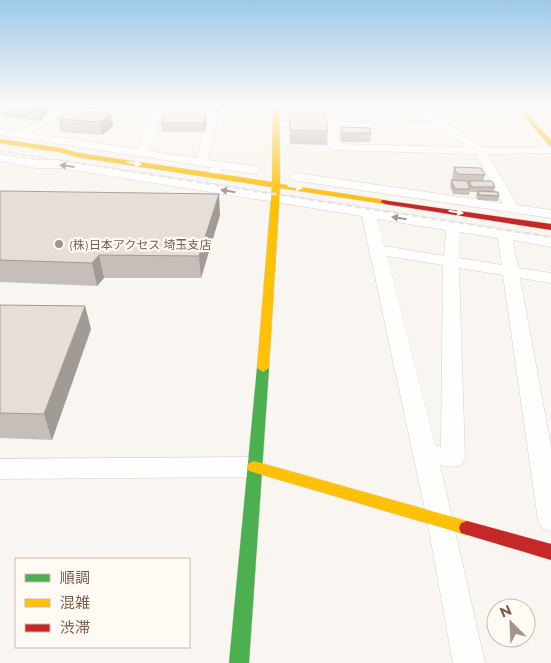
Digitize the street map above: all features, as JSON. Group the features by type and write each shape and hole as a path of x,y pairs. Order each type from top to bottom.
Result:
{"street":[{"path":"36,137 71,141 91,147 202,162 215,170 275,184 547,220"},
{"path":"140,154 148,137"},
{"path":"202,162 208,137"},
{"path":"239,663 276,199 276,137"},
{"path":"332,137 334,147 480,151 551,150"},
{"path":"460,137 480,151 512,209"},
{"path":"0,141 60,150 77,155 215,170 255,170"},
{"path":"0,158 36,164 60,164 551,242"},
{"path":"296,177 512,209 547,220"},
{"path":"370,214 440,519 469,663"},
{"path":"424,453 453,458 453,227"},
{"path":"505,235 551,520"},
{"path":"378,250 551,278"},
{"path":"0,468 254,467 551,552"}],"building":[{"path":"454,167 481,168 485,175 457,174"},
{"path":"451,180 467,181 470,189 455,189"},
{"path":"469,181 492,181 495,187 472,187"},
{"path":"0,191 219,194 199,256 99,255 92,263 0,260"},
{"path":"478,191 498,192 499,196 479,195"},
{"path":"0,305 85,306 44,414 0,413"}],"railway":[{"path":"0,151 129,171"},
{"path":"121,170 551,237"}],"traffic: fast":[{"path":"239,663 263,368"}],"traffic: slow":[{"path":"263,368 276,199 276,137"},
{"path":"544,137 551,145"},
{"path":"0,141 60,150 77,155 385,202"},
{"path":"254,467 467,528"}],"traffic: jam":[{"path":"385,202 551,227"},
{"path":"467,528 551,552"}],"place":[{"name":"(株)日本アクセス 埼玉支店","path":"59,244"}]}
